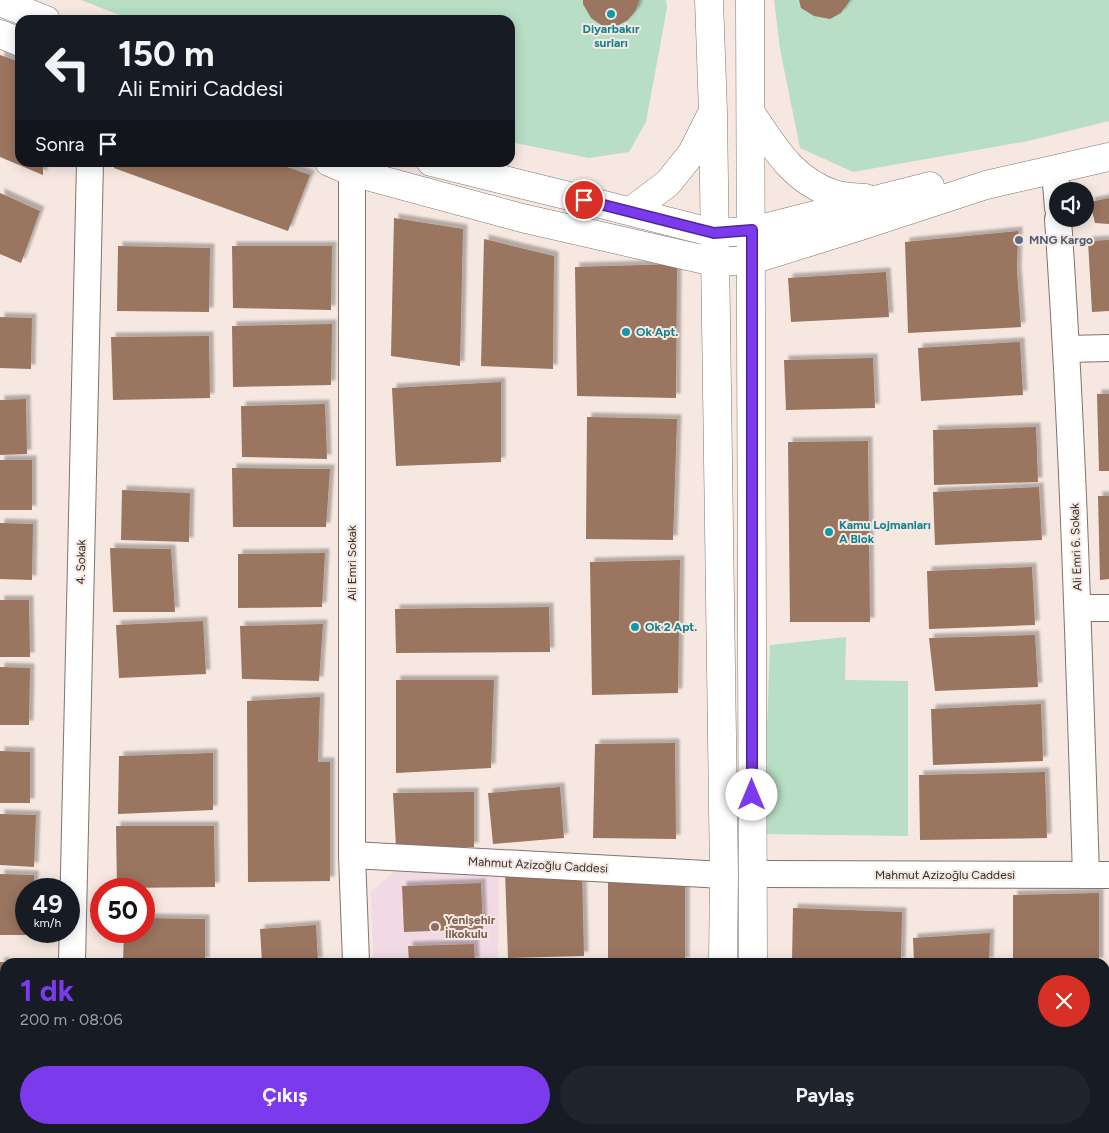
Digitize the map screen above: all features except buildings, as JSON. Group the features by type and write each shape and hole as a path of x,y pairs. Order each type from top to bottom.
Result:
{"main road":[{"path":"708,0 713,112 724,875 723,958"},
{"path":"750,0 753,958"},
{"path":"0,2 33,15"},
{"path":"0,34 15,40"},
{"path":"631,211 668,183 692,153 713,112"},
{"path":"751,113 780,157 808,183 836,195 879,199"},
{"path":"347,167 522,218 714,262 752,260 986,185 1109,158"},
{"path":"451,167 714,233 752,230 949,181 986,185"}],"street":[{"name":"4. Sokak","path":"72,958 90,167"},
{"name":"Ali Emri Sokak","path":"344,167 352,855 356,958"},
{"path":"1055,171 1056,182"},
{"name":"Ali Emri 6. Sokak","path":"1059,227 1067,349 1078,608 1097,875"},
{"path":"1067,349 1109,348"},
{"path":"1078,608 1109,608"},
{"name":"Mahmut Azizoğlu Caddesi","path":"352,855 724,875"},
{"name":"Mahmut Azizoğlu Caddesi","path":"752,874 1097,875"}],"shaded area":[{"name":"Yenişehir İlkokulu","path":"499,867 498,958 373,958 371,891 396,870"}],"green space":[{"path":"81,0 666,0 667,8 646,122 629,152 589,158 515,143 515,15 119,15"},
{"path":"774,0 1109,0 1109,121 1028,141 853,172 800,148 780,49"},
{"path":"846,637 845,680 908,681 908,836 763,834 770,645"}],"place":[{"name":"Diyarbakır surları","path":"611,14"},
{"name":"MNG Kargo","path":"1019,240"},
{"name":"Ok Apt.","path":"626,332"},
{"name":"Kamu Lojmanları A Blok","path":"829,532"},
{"name":"Ok 2 Apt.","path":"635,627"},
{"name":"Yenişehir İlkokulu","path":"435,927"}],"route":[{"path":"584,200 714,233 752,230 752,795"}]}
